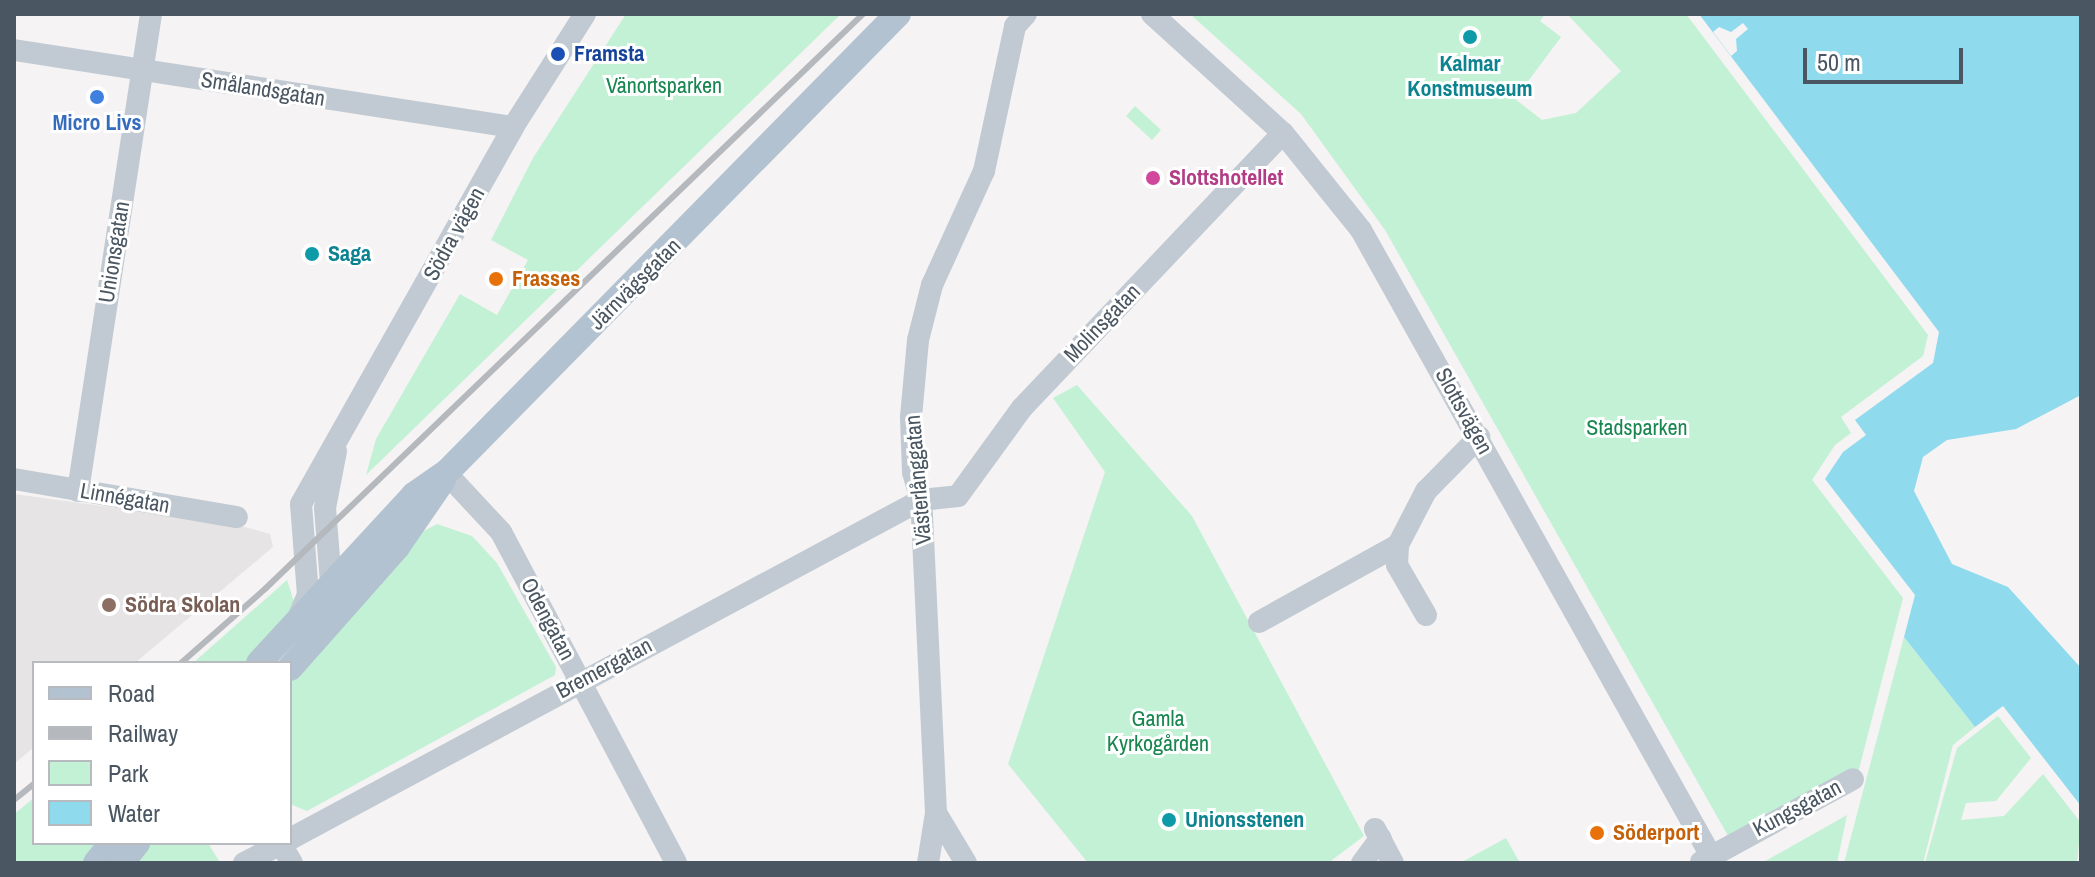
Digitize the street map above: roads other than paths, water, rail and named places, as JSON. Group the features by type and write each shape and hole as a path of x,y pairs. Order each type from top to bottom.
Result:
{"main road":[{"name":"Järnvägsgatan","path":"297,619 414,495 446,473 898,14"},
{"name":"Järnvägsgatan","path":"822,94 921,14"},
{"name":"Järnvägsgatan","path":"292,664 397,547 446,473"},
{"name":"Södra vägen","path":"261,661 297,619"},
{"path":"96,863 110,845"},
{"path":"121,863 135,845"}],"street":[{"name":"Unionsgatan","path":"78,491 151,14"},
{"name":"Västerlånggatan","path":"966,863 936,813 921,500 913,472 911,417 918,340 932,285 984,171 1015,26 1026,14"},
{"name":"Slottsvägen","path":"1152,14 1283,133 1361,230 1479,437 1705,860"},
{"name":"Södra vägen","path":"297,619 308,595 301,504 337,446 513,127 581,18"},
{"name":"Smålandsgatan","path":"14,50 513,127"},
{"name":"Molinsgatan","path":"921,500 958,496 1022,408 1283,133"},
{"path":"1426,615 1397,565 1398,545 1426,491 1479,437"},
{"name":"Södra vägen","path":"292,663 319,626 331,600 333,580 325,508 337,446"},
{"name":"Odengatan","path":"446,473 501,532 676,863"},
{"name":"Linnégatan","path":"14,479 237,517"},
{"name":"Bremergatan","path":"292,838 580,680 921,500"},
{"path":"1259,622 1398,545"},
{"name":"Kungsgatan","path":"1705,860 1853,779"},
{"path":"928,863 936,813"},
{"path":"1362,863 1378,833 1393,863"},
{"path":"244,863 278,845"},
{"path":"283,845 292,863"}],"water":[{"path":"1699,14 2081,14 2081,395 2016,429 1947,440 1923,457 1914,491 1952,564 2008,587 2081,668 2081,806 2003,706 1975,727 1904,637 1915,595 1825,479 1843,452 1866,435 1855,420 1933,363 1939,332"}],"railway":[{"path":"183,661 266,588 863,14"},
{"path":"14,800 32,786"}],"place":[{"name":"Kalmar Konstmuseum","path":"1470,37"},
{"name":"Framsta","path":"558,54"},
{"name":"Micro Livs","path":"97,97"},
{"name":"Slottshotellet","path":"1153,178"},
{"name":"Saga","path":"312,254"},
{"name":"Frasses","path":"496,279"},
{"name":"Södra Skolan","path":"109,605"},
{"name":"Unionsstenen","path":"1169,820"},
{"name":"Söderport","path":"1597,833"}],"park label":[{"name":"Vänortsparken","path":"664,86"},
{"name":"Stadsparken","path":"1637,428"},
{"name":"Gamla Kyrkogården","path":"1158,730"}]}
